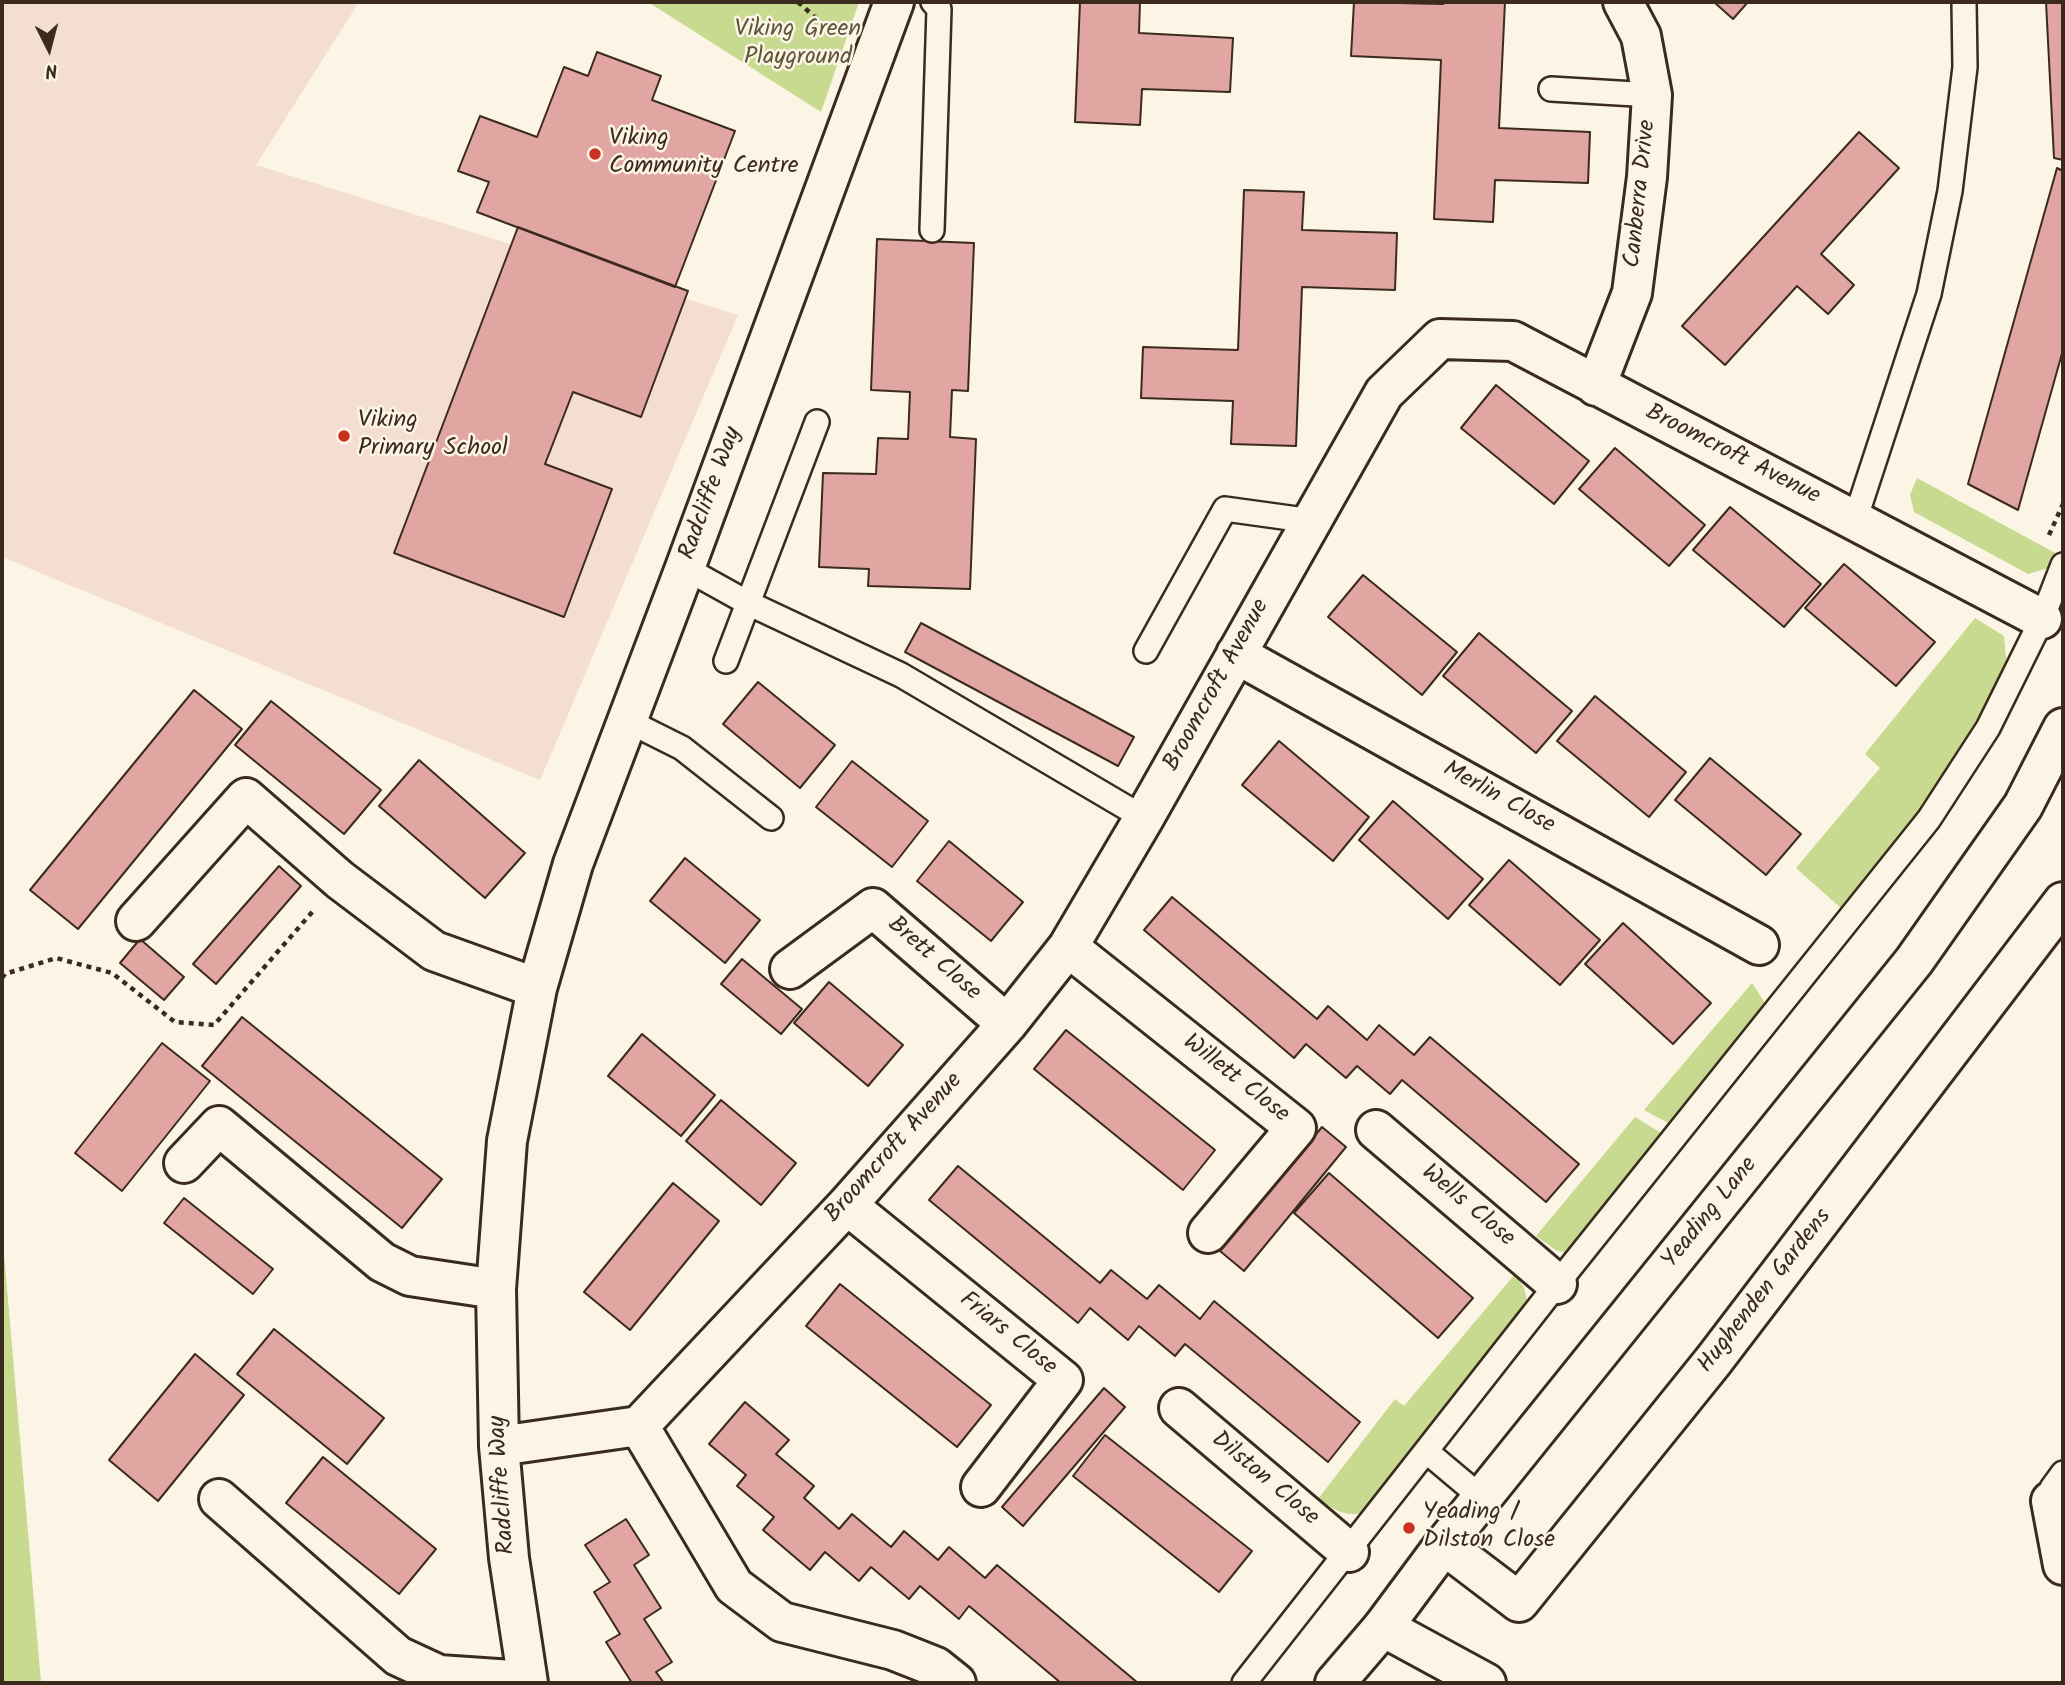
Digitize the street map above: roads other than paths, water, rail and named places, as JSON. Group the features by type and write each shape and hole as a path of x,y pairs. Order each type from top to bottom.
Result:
{"street":[{"name":"Radcliffe Way","path":"219,1499 398,1656 439,1675 528,1682 509,1559 499,1446 496,1289 507,1141 537,988 573,864 894,2"},
{"name":"Canberra Drive","path":"1596,386 1632,293 1647,177 1652,95 1641,36 1623,2"},
{"name":"Broomcroft Avenue","path":"639,1426 847,1205 1007,1024 1068,947 1144,818 1384,393 1440,339 1513,341 2042,619"},
{"name":"Merlin Close","path":"1236,654 1759,945"},
{"name":"Yeading Lane","path":"1335,1683 1914,961 2023,806 2063,728"},
{"path":"136,921 246,798 340,880 434,951 537,988"},
{"name":"Hughenden Gardens","path":"1444,1545 1519,1602 1714,1360 2063,902"},
{"name":"Brett Close","path":"790,969 873,908 1007,1024"},
{"name":"Willett Close","path":"1068,947 1296,1128 1208,1233"},
{"path":"184,1163 219,1126 382,1262 410,1276 496,1289"},
{"name":"Wells Close","path":"1376,1130 1557,1284"},
{"name":"Friars Close","path":"847,1205 1063,1380 981,1487"},
{"name":"Dilston Close","path":"1179,1408 1349,1552"},
{"path":"499,1446 639,1426 734,1586 782,1622 894,1650 936,1667 956,1683"},
{"path":"2057,1487 2063,1565"},
{"path":"1383,1626 1445,1674 1486,1683"}],"lane":[{"path":"932,230 939,9 933,2"},
{"path":"1856,520 1929,294 1950,191 1965,67 1964,2"},
{"path":"1552,89 1652,95"},
{"path":"726,661 817,422"},
{"path":"1146,651 1225,509 1312,521"},
{"path":"1244,1683 1557,1284 1929,819 1988,728 2042,619 2063,565"},
{"path":"685,568 748,603 901,675 1099,794 1144,818"},
{"path":"628,721 682,748 771,818"},
{"path":"1426,1451 1482,1497"}],"place":[{"name":"Viking Community Centre","path":"595,154"},
{"name":"Viking Primary School","path":"344,436"},
{"name":"Yeading / Dilston Close","path":"1409,1528"}],"park label":[{"name":"Viking Green Playground","path":"798,45"}]}
